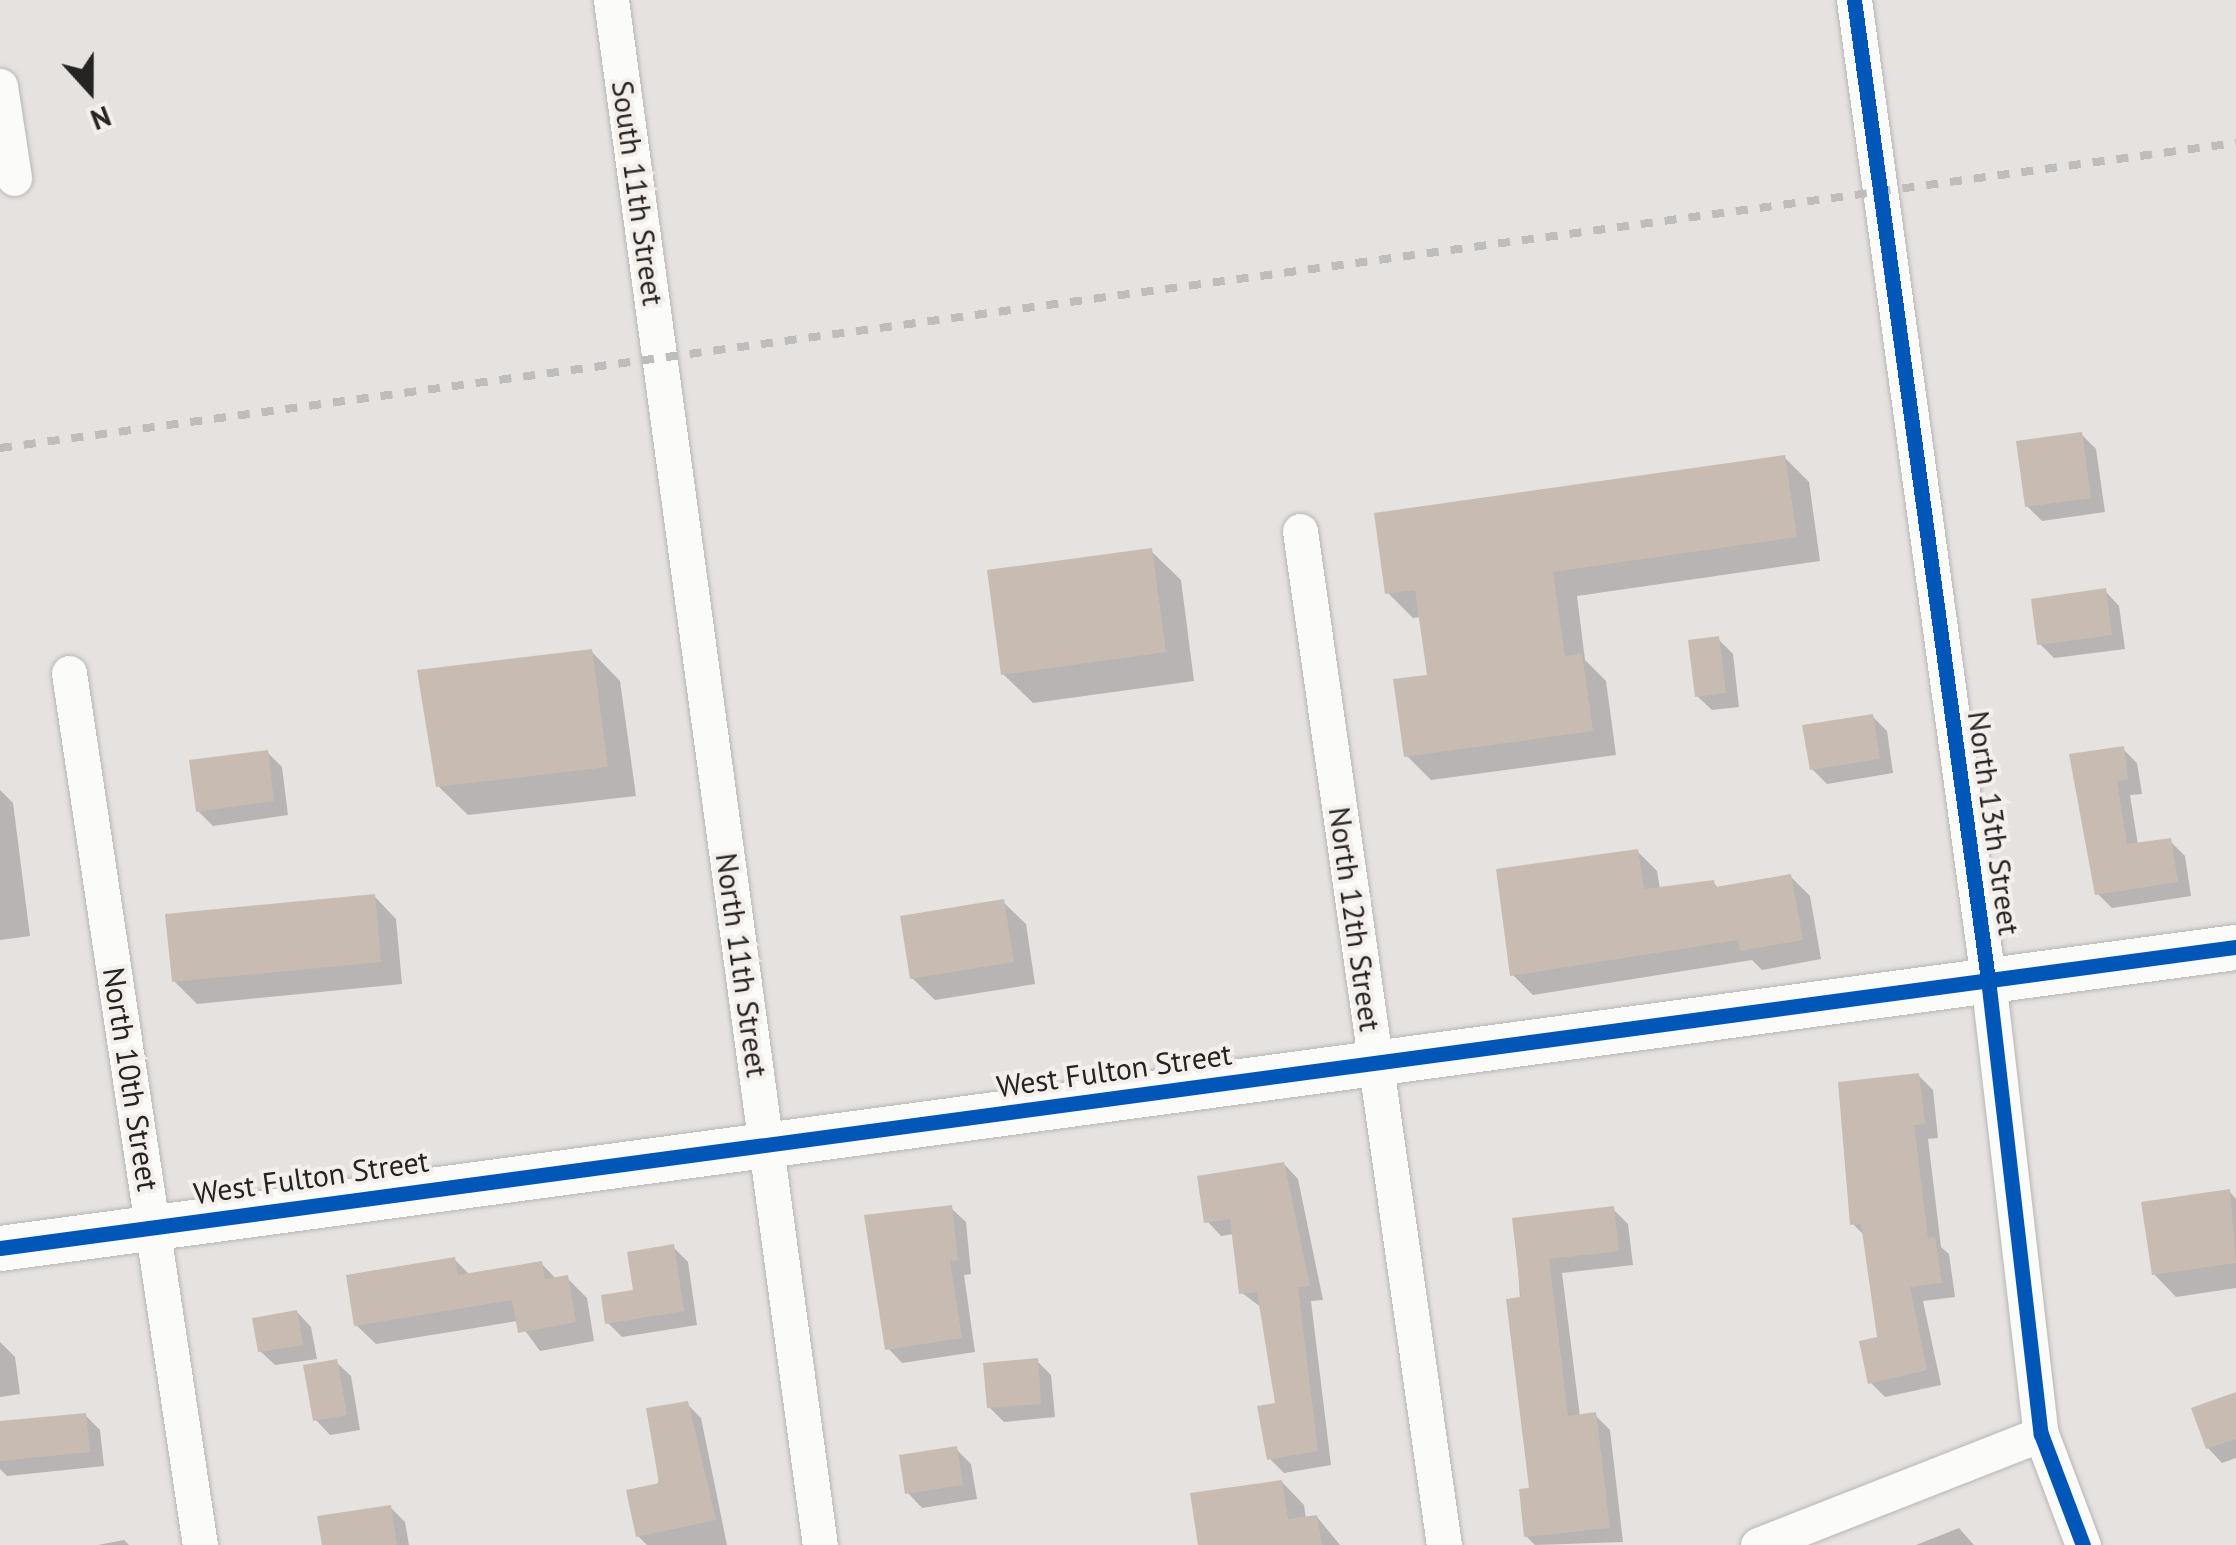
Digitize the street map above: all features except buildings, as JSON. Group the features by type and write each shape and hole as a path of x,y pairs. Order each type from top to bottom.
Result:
{"street":[{"name":"South 11th Street","path":"611,0 664,385"},
{"name":"North 13th Street","path":"1854,0 1988,979 2040,1434 2083,1545"},
{"path":"0,86 14,178"},
{"name":"North 11th Street","path":"664,385 820,1545"},
{"name":"North 12th Street","path":"1300,531 1444,1545"},
{"name":"North 10th Street","path":"69,673 200,1545"},
{"name":"West Fulton Street","path":"0,1248 2236,946"},
{"path":"1758,1545 2040,1434"}],"railway":[{"path":"0,448 2236,143"}],"cycle path":[{"path":"1854,0 1988,979 2041,1434 2083,1545"},
{"path":"0,1248 2236,947"}]}
